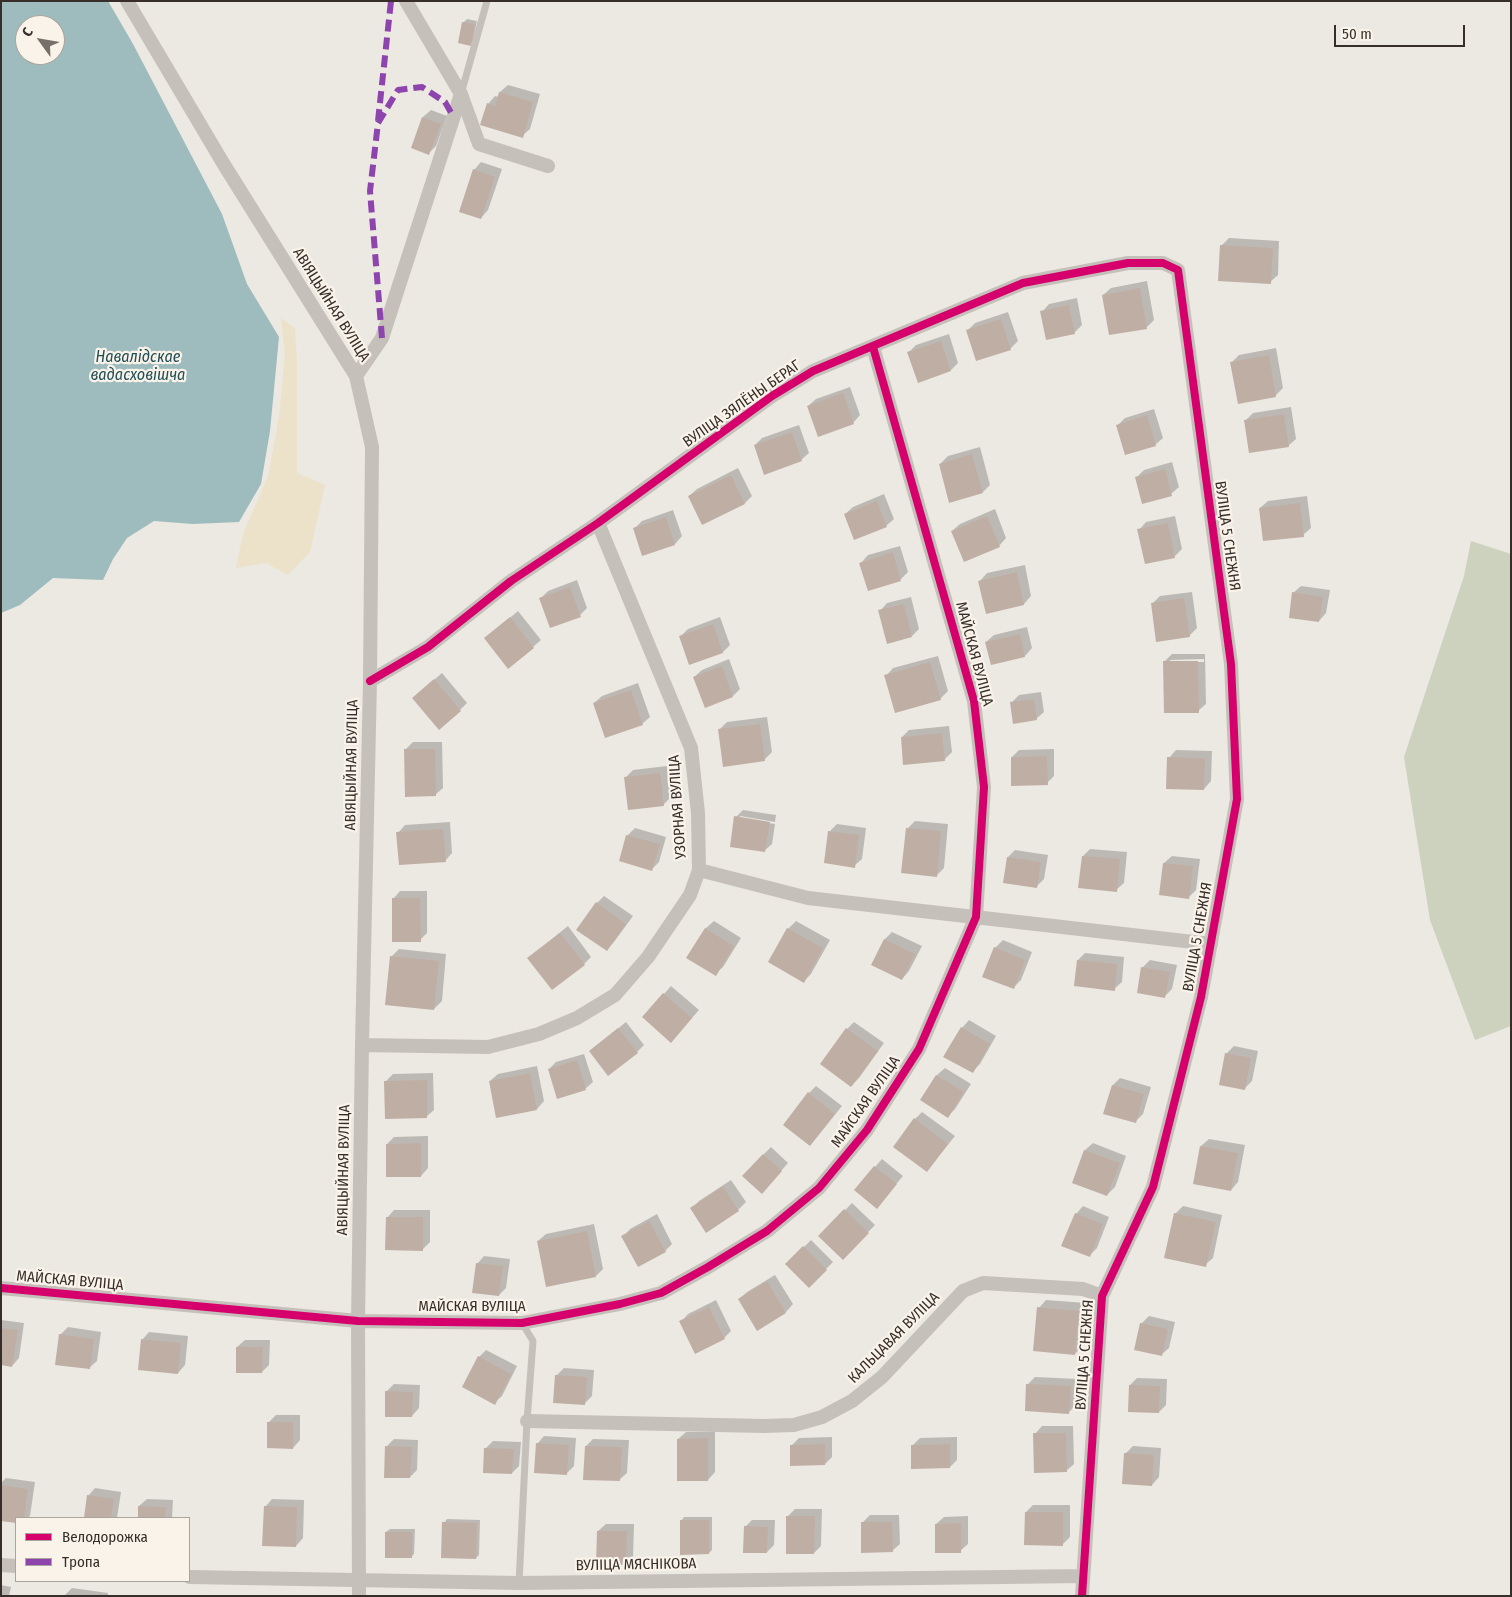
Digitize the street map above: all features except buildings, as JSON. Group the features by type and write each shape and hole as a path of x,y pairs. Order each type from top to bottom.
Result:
{"street":[{"name":"АВІЯЦЫЙНАЯ ВУЛІЦА","path":"127,1 223,163 356,376 372,448 370,682 358,1321 359,1596"},
{"path":"406,1 461,94 479,144 548,166"},
{"path":"356,376 382,338 461,94"},
{"name":"ВУЛІЦА ЗЯЛЁНЫ БЕРАГ","path":"370,682 428,647 511,581 598,522 772,396 813,371 1023,283 1128,262 1163,263 1178,270"},
{"name":"ВУЛІЦА 5 СНЕЖНЯ","path":"1082,1596 1102,1296 1152,1187 1201,997 1237,799 1232,683 1228,644 1178,270"},
{"name":"МАЙСКАЯ ВУЛІЦА","path":"1,1288 358,1321 522,1323 620,1304 661,1293 708,1267 766,1231 819,1188 867,1130 919,1049 976,917 984,787 974,701 873,347"},
{"name":"УЗОРНАЯ ВУЛІЦА","path":"362,1045 488,1047 538,1034 577,1018 615,995 648,957 690,895 699,870 698,813 691,748 598,522"},
{"path":"699,870 808,898 1211,944"},
{"name":"КАЛЬЦАВАЯ ВУЛІЦА","path":"527,1421 794,1425 822,1417 852,1401 882,1376 963,1291 983,1283 1083,1288 1102,1296"},
{"path":"1,1565 15,1566"},
{"name":"ВУЛІЦА МЯСНІКОВА","path":"190,1577 519,1583 1083,1576"}],"lane":[{"path":"461,94 487,1"},
{"path":"519,1583 533,1341 522,1323"}],"green space":[{"path":"1471,541 1511,554 1511,1026 1475,1040 1430,920 1404,757 1464,576"}],"sand":[{"path":"281,318 295,328 297,363 297,473 325,485 310,552 288,575 266,563 236,568 243,534 268,476 279,417 285,355"}],"water":[{"name":"Навалідскае вадасховішча","path":"1,1 108,1 133,44 222,214 247,284 279,337 270,431 261,484 239,522 193,524 154,521 127,538 113,559 103,580 53,578 20,605 1,613"}],"marked path":[{"path":"378,121 391,1"},
{"path":"382,338 370,191 378,123 398,90 422,87 445,102 453,116"}],"cycle path":[{"path":"370,681 428,647 511,581 598,523 772,396 813,371 1023,283 1128,263 1163,263 1178,270 1231,664 1237,799 1201,997 1153,1187 1102,1296 1082,1596"},
{"path":"1,1288 358,1321 522,1323 620,1304 661,1293 767,1231 819,1188 867,1130 919,1049 976,917 984,787 974,701 873,347"}]}
